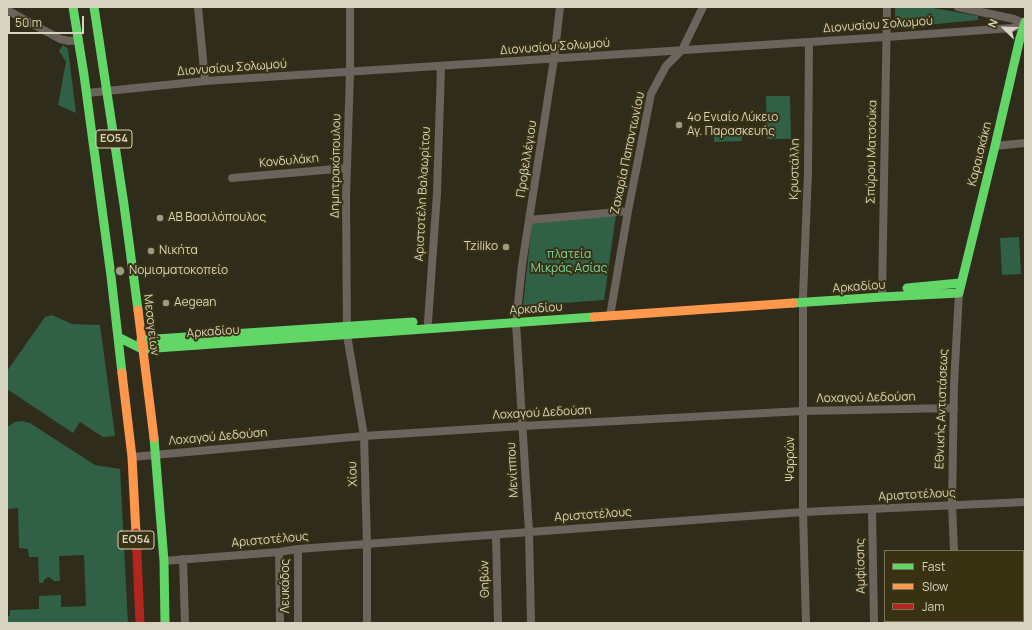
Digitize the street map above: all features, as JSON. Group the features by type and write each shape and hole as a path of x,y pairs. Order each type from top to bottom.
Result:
{"street":[{"name":"ΕΟ54","path":"73,7 87,93 112,283 132,457 140,623"},
{"name":"Μεσογείων","path":"94,7 124,205 151,408 164,561 165,623"},
{"path":"198,7 205,81"},
{"name":"Δημητρακόπουλου","path":"347,330 346,197 348,168 350,7"},
{"name":"Προβελλέγιου","path":"516,319 529,220 554,59 560,7"},
{"name":"Ζαχαρία Παπαντωνίου","path":"610,313 651,94 666,66 682,50 702,7"},
{"name":"Σπύρου Ματσούκα","path":"882,294 887,7"},
{"path":"958,7 1014,19 1025,23"},
{"path":"7,10 60,40 69,42 79,40"},
{"name":"Διονυσίου Σολωμού","path":"87,93 205,81 441,67 1012,28 1025,23"},
{"name":"Καραισκάκη","path":"959,288 995,146 1020,38 1025,23"},
{"name":"Κρυστάλλη","path":"803,299 808,172 809,42"},
{"name":"Αριστοτέλη Βαλαωρίτου","path":"428,322 437,193 441,67"},
{"path":"995,146 1025,143"},
{"name":"Κονδυλάκη","path":"232,178 348,168"},
{"path":"529,220 628,211"},
{"name":"Αρκαδίου","path":"142,344 959,288"},
{"name":"Εθνικής Αντιστάσεως","path":"954,550 952,505 959,288"},
{"name":"Ψαρρών","path":"803,299 803,512 806,623"},
{"name":"Αρκαδίου","path":"347,330 428,322 516,319"},
{"name":"Μενίππου","path":"516,319 529,532 531,623"},
{"name":"Χίου","path":"347,330 364,436 367,545 367,623"},
{"path":"118,337 142,344"},
{"name":"Λοχαγού Δεδούση","path":"132,457 364,436 522,426 803,411 954,408"},
{"name":"Αριστοτέλους","path":"164,561 279,552 298,549 803,512 1025,502"},
{"name":"Αμφίσσης","path":"872,509 874,623"},
{"name":"Θηβών","path":"496,535 498,623"},
{"name":"Λευκάδος","path":"298,549 298,623"},
{"path":"279,552 280,623"},
{"path":"183,559 185,623"}],"green space":[{"path":"895,7 928,7 978,16 978,20 895,28"},
{"path":"63,45 68,49 76,113 58,105 66,62 59,51"},
{"path":"766,96 790,96 791,139 767,139"},
{"path":"741,126 742,141 714,142 714,127"},
{"name":"πλατεία Μικράς Ασίας","path":"616,215 604,300 523,306 532,223"},
{"path":"1019,237 1021,274 1002,275 1000,238"},
{"path":"52,315 72,324 100,325 115,436 103,437 80,422 73,433 7,389 7,371 45,317"},
{"path":"22,421 30,423 95,465 120,469 128,623 7,623 7,616 10,616 10,610 39,609 39,596 61,595 61,607 86,606 84,555 59,556 60,581 54,581 48,577 43,583 39,583 38,557 29,557 28,549 19,548 18,508 7,509 7,427 15,422"}],"traffic: fast":[{"path":"73,7 84,75 111,276 122,373"},
{"path":"94,7 124,205 138,310"},
{"path":"793,303 959,293 1025,22"},
{"path":"907,288 960,283"},
{"path":"118,337 142,349 594,317"},
{"path":"141,340 413,322"},
{"path":"154,438 164,561 165,623"}],"traffic: slow":[{"path":"594,317 793,303"},
{"path":"138,310 154,438"},
{"path":"122,373 132,457 136,533"}],"traffic: jam":[{"path":"136,533 140,623"}],"place":[{"name":"4ο Ενιαίο Λύκειο Αγ. Παρασκευής","path":"679,125"},
{"name":"ΑΒ Βασιλόπουλος","path":"160,218"},
{"name":"Tziliko","path":"506,247"},
{"name":"Νικήτα","path":"151,251"},
{"name":"Νομισματοκοπείο","path":"120,271"},
{"name":"Aegean","path":"166,303"}]}
